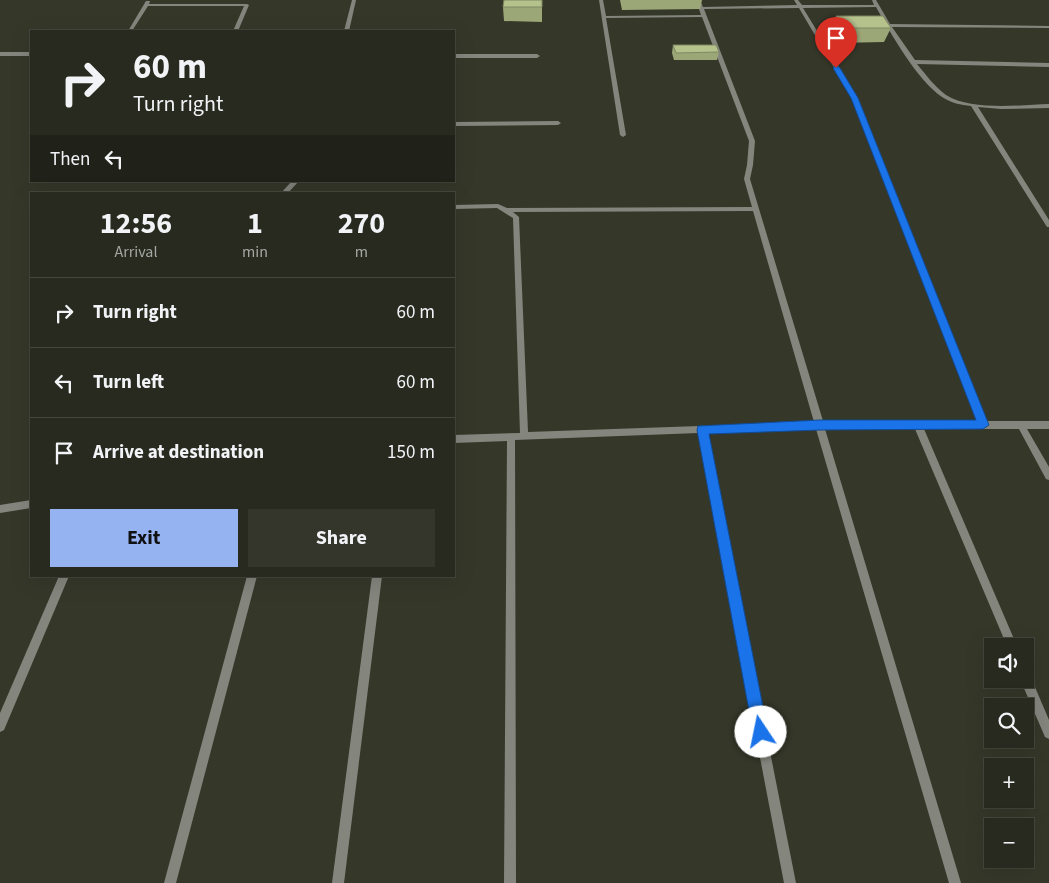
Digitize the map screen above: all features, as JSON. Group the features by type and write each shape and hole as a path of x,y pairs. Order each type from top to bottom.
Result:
{"street":[{"path":"131,30 149,0"},
{"path":"346,30 354,0"},
{"path":"601,0 623,135"},
{"path":"874,0 914,62 933,88 943,96 952,101 974,106 1049,106"},
{"path":"603,17 701,8 798,3 878,6"},
{"path":"798,3 855,98 983,425"},
{"path":"146,6 248,5 236,30"},
{"path":"701,8 752,141 747,179 755,209 955,883"},
{"path":"889,24 1049,27"},
{"path":"0,54 30,54"},
{"path":"455,56 538,56"},
{"path":"914,62 1049,65"},
{"path":"974,106 1049,225"},
{"path":"455,124 558,123"},
{"path":"285,192 295,182"},
{"path":"455,207 498,206 516,216 524,437"},
{"path":"508,210 755,209"},
{"path":"455,439 820,425 1049,425"},
{"path":"918,425 1009,638"},
{"path":"1021,425 1049,476"},
{"path":"702,430 790,883"},
{"path":"510,883 511,437"},
{"path":"0,509 30,504"},
{"path":"0,726 64,577"},
{"path":"170,883 252,577"},
{"path":"338,883 377,577"},
{"path":"1030,688 1049,733"}],"building":[{"path":"504,0 542,0 542,7 503,7"},
{"path":"836,16 883,16 891,28 843,28"},
{"path":"673,45 716,45 719,52 676,53"}],"route":[{"path":"761,732 702,430 820,425 983,425 855,98 836,68"}]}
